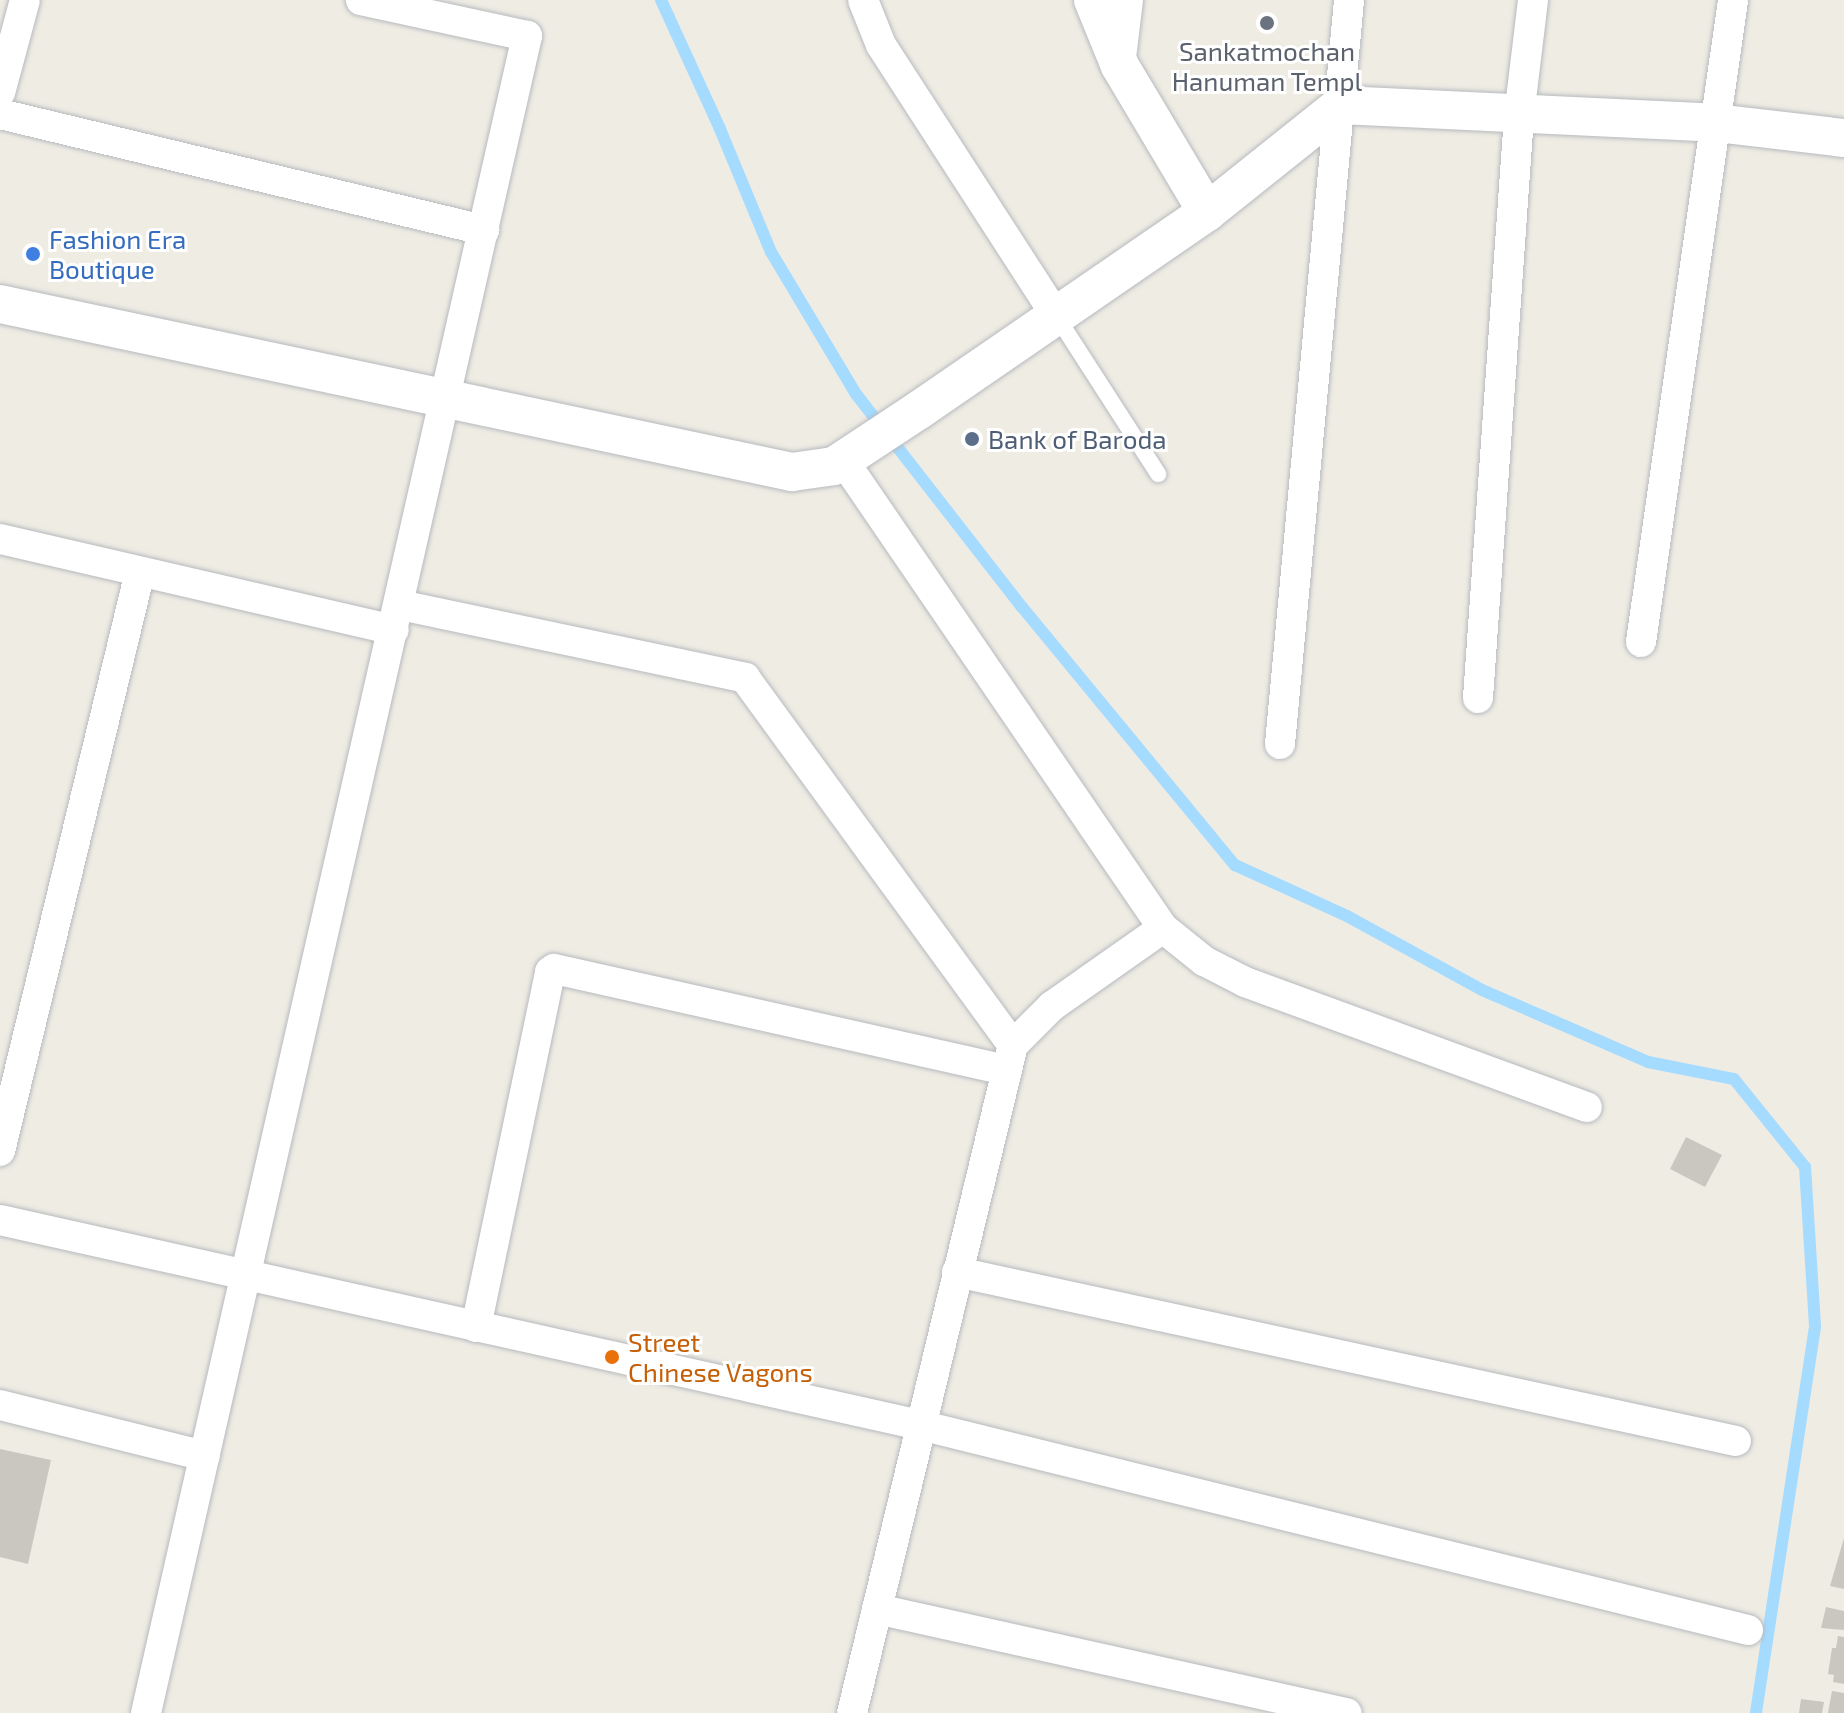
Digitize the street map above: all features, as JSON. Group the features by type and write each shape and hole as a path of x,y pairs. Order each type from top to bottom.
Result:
{"street":[{"path":"0,93 25,0"},
{"path":"146,1713 527,36 361,0"},
{"path":"863,0 881,45 1057,317"},
{"path":"1093,0 1120,66 1207,212"},
{"path":"1120,66 1128,0"},
{"path":"1280,744 1349,0"},
{"path":"1478,698 1519,116 1533,0"},
{"path":"1641,642 1733,0"},
{"path":"0,304 792,472 834,466 919,410 1207,212 1341,105 1519,116 1716,123 1844,138"},
{"path":"0,114 484,230"},
{"path":"854,452 1163,928 1204,961 1245,982 1587,1107"},
{"path":"0,539 140,572 745,678 1010,1058"},
{"path":"0,1151 140,572"},
{"path":"852,1713 1010,1058 1052,1006 1163,928"},
{"path":"476,1327 550,972 554,969 1010,1058"},
{"path":"0,1220 920,1425 1748,1630"},
{"path":"957,1272 1736,1441"},
{"path":"0,1405 205,1456"},
{"path":"877,1609 1347,1713"}],"lane":[{"path":"1057,317 1158,474"}],"building":[{"path":"1686,1137 1722,1155 1705,1187 1670,1169"},
{"path":"0,1449 51,1460 28,1564 0,1557"},
{"path":"1844,1538 1844,1589 1830,1586"},
{"path":"1826,1607 1844,1611 1844,1630 1821,1628"},
{"path":"1838,1636 1844,1637 1844,1684 1833,1682 1834,1675 1828,1674 1832,1648 1836,1648"},
{"path":"1832,1691 1844,1693 1844,1713 1828,1713"},
{"path":"1801,1699 1824,1702 1822,1713 1799,1713"}],"waterway":[{"path":"661,0 720,129 771,252 856,394 1022,607 1235,865 1347,916 1482,990 1648,1062 1734,1079 1805,1167 1815,1327 1756,1713"}],"place":[{"name":"Sankatmochan Hanuman Templ","path":"1267,23"},
{"name":"Fashion Era Boutique","path":"33,254"},
{"name":"Bank of Baroda","path":"972,439"},
{"name":"Street Chinese Vagons","path":"612,1357"}]}
